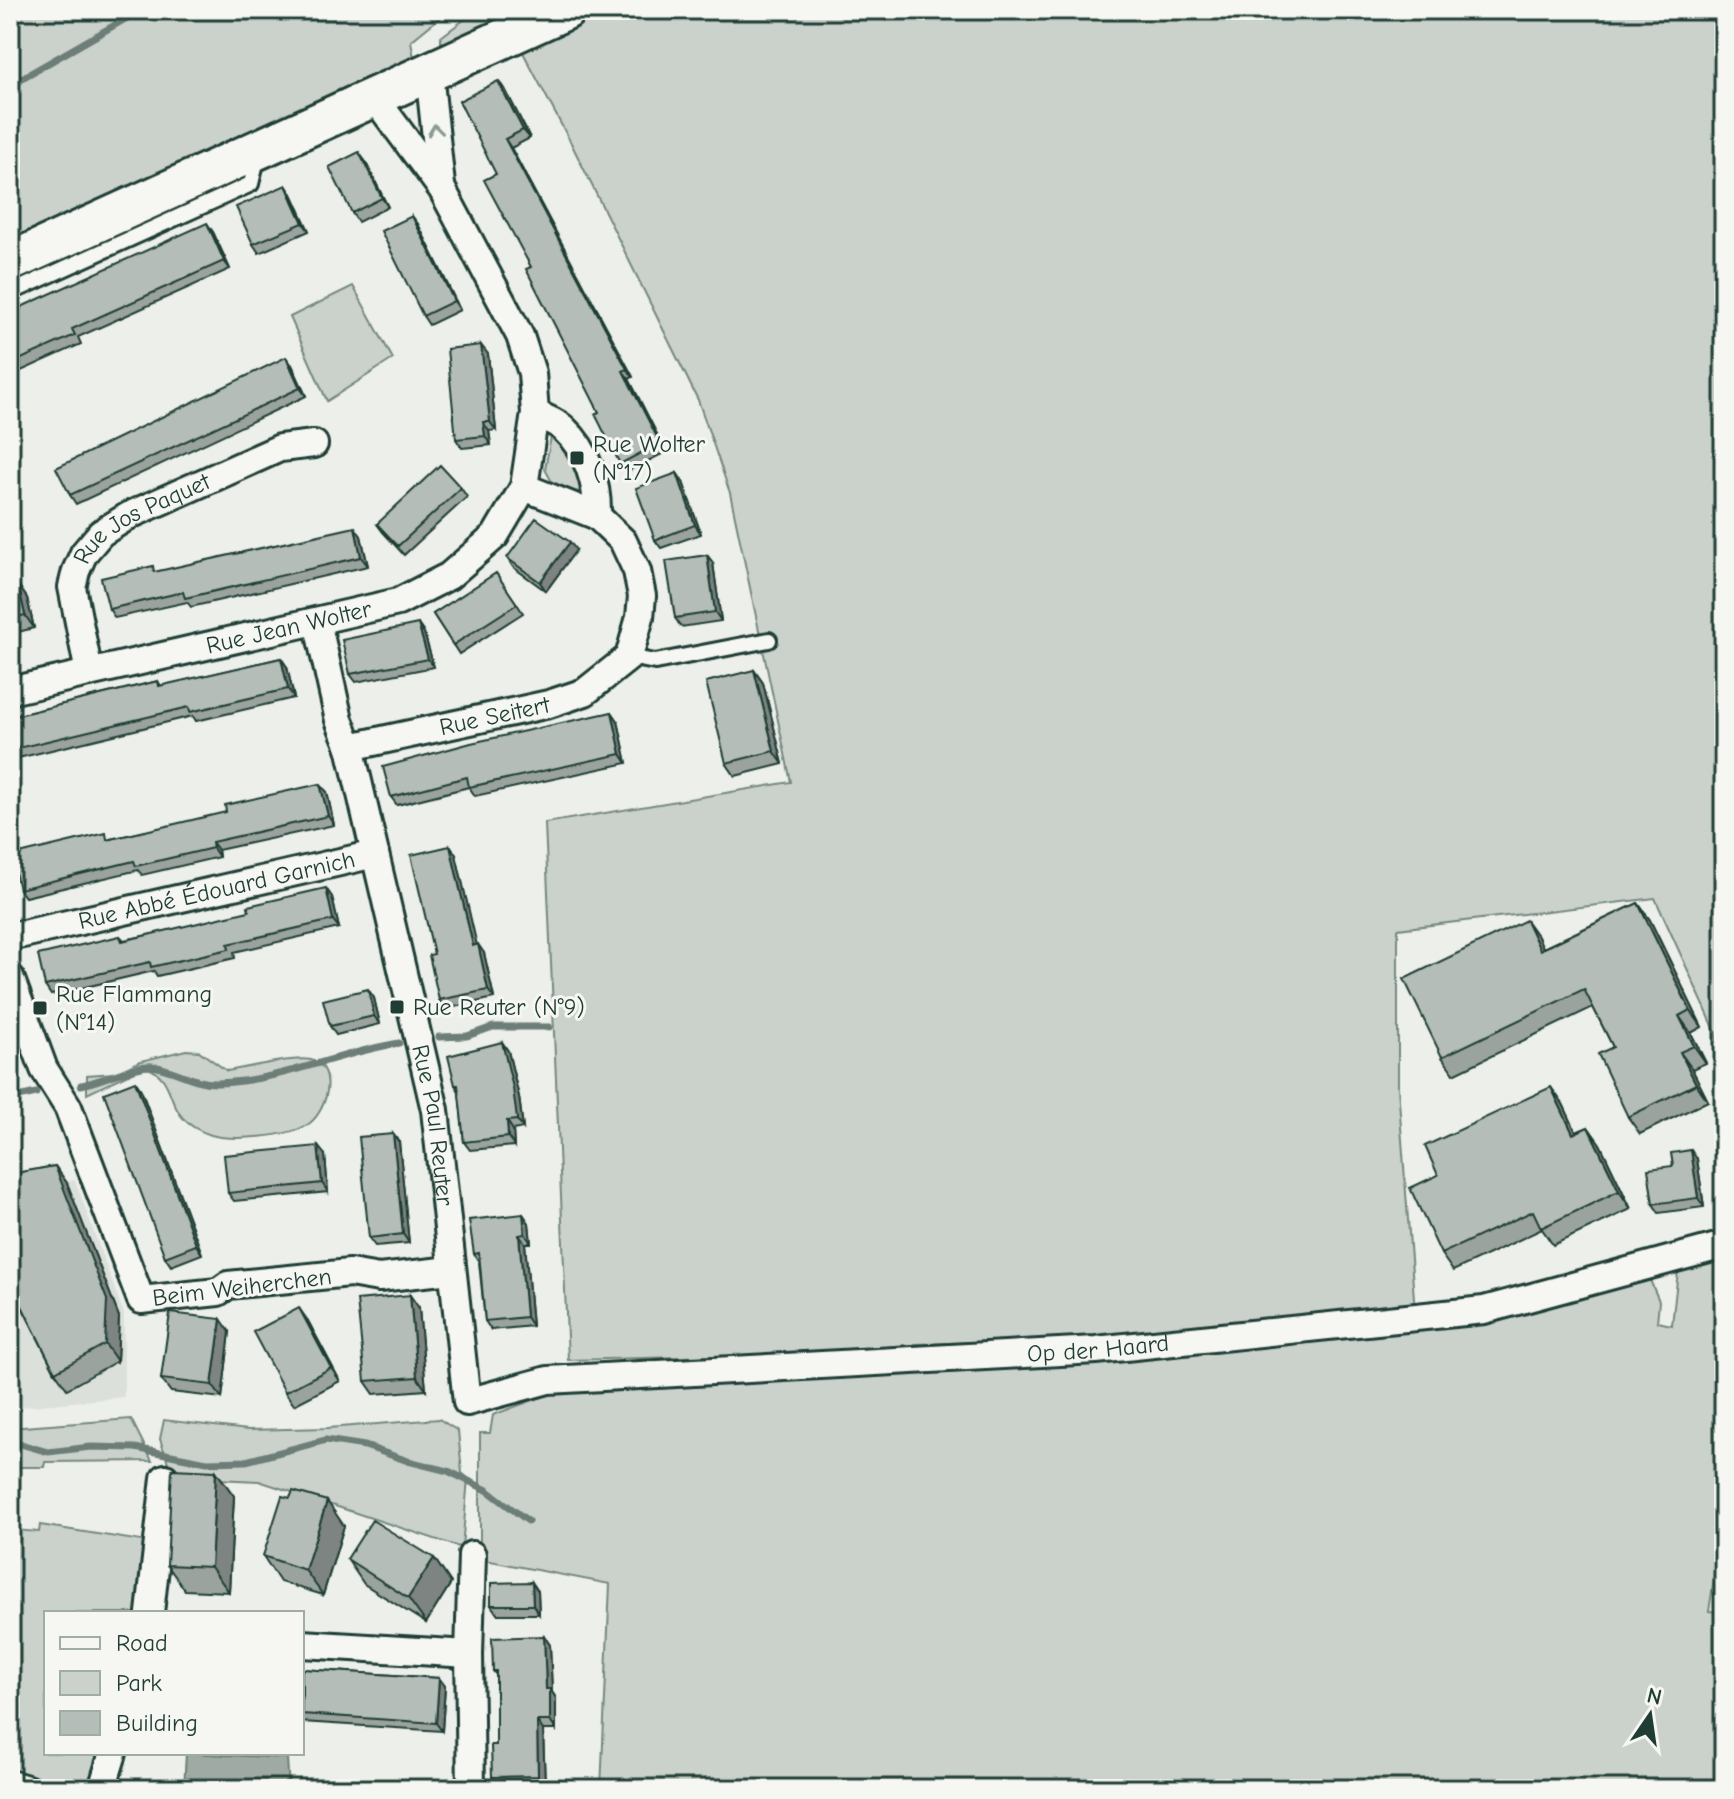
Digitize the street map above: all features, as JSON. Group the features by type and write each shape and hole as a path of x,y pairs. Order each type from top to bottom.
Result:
{"main road":[{"path":"10,262 566,10"}],"street":[{"name":"Rue Jean Wolter","path":"429,72 442,189"},
{"name":"Rue Jean Wolter","path":"10,691 398,602 449,576 495,536 524,487 535,413 532,373 520,336 442,189 374,97"},
{"path":"535,413 563,428 587,459 598,498 597,516"},
{"name":"Rue Jos Paquet","path":"89,673 72,587 84,553 101,533 130,515 280,448 314,444"},
{"path":"524,487 597,516 623,541 637,571 642,596 640,617 629,657"},
{"name":"Rue Abbé Édouard Garnich","path":"10,937 375,854 350,747 339,720 317,621"},
{"name":"Rue Seitert","path":"350,747 561,700 585,692 629,657"},
{"name":"Rue Paul Reuter","path":"375,854 435,1110 467,1402"},
{"name":"Beim Weiherchen","path":"10,977 44,1069 68,1107 141,1300 218,1292 228,1285 350,1273 379,1278 451,1270"},
{"name":"Op der Haard","path":"467,1402 548,1380 1096,1350 1484,1310 1724,1245"},
{"path":"150,1611 165,1478"},
{"path":"471,1789 469,1654 472,1555"},
{"path":"304,1644 469,1654"},
{"path":"102,1789 112,1755"},
{"path":"10,1784 27,1789"}],"lane":[{"path":"10,293 251,184 259,149"},
{"path":"629,657 655,662 769,640"}],"shaded area":[{"path":"75,1180 124,1314 124,1397 10,1408 10,1192"},
{"path":"186,1755 287,1758 289,1789 184,1789"}],"green space":[{"path":"10,10 449,10 411,41 414,58 10,247"},
{"path":"477,10 523,10 441,46 441,37"},
{"path":"590,10 1724,10 1724,1235 1716,1237 1720,1062 1715,1030 1655,898 1398,929 1398,1087 1415,1312 1127,1338 915,1344 906,1351 568,1360 545,823 791,782 730,493 698,400 518,43"},
{"path":"353,286 393,359 327,401 290,317"},
{"path":"560,435 584,480 577,492 552,482 545,469 551,437"},
{"path":"186,1050 199,1051 227,1071 303,1059 320,1064 325,1072 327,1091 320,1111 307,1125 298,1129 260,1137 232,1138 211,1135 184,1120 165,1082 148,1068 137,1070 87,1094 87,1075 115,1073 141,1061"},
{"path":"1724,1255 1724,1515 1709,1611 1724,1612 1724,1789 601,1789 610,1584 480,1559 480,1433 490,1433 493,1415 558,1391 1078,1359 1170,1357 1498,1320 1650,1280 1659,1301 1657,1322 1672,1325 1678,1271"},
{"path":"131,1419 152,1461 45,1462 44,1467 18,1467 17,1471 10,1471 10,1428"},
{"path":"439,1419 458,1431 462,1473 468,1478 462,1548 259,1481 173,1477 160,1439 164,1420 248,1430 328,1428"},
{"path":"40,1525 148,1542 137,1611 44,1611 44,1755 99,1755 89,1789 66,1789 10,1771 10,1598 14,1530 39,1532"}],"building":[{"path":"498,81 523,130 505,139 627,369 623,371 660,443 620,464 595,414 599,412 526,269 531,267 484,180 496,174 459,101"},
{"path":"359,152 382,198 352,213 329,167"},
{"path":"286,185 303,223 253,244 236,207"},
{"path":"412,216 454,301 423,316 381,231"},
{"path":"207,223 224,261 72,329 75,335 10,364 10,312"},
{"path":"481,345 490,422 483,422 485,436 456,439 447,349"},
{"path":"286,357 300,388 70,495 56,468"},
{"path":"440,465 461,488 398,546 377,524"},
{"path":"677,473 695,525 655,540 636,488"},
{"path":"536,518 570,542 540,582 507,558"},
{"path":"355,527 361,557 185,598 183,592 109,609 101,578 153,566 154,572"},
{"path":"707,555 715,612 675,618 666,561"},
{"path":"496,573 517,604 453,645 433,614"},
{"path":"18,585 25,615 10,619 10,587"},
{"path":"418,624 428,659 350,674 342,640"},
{"path":"281,658 288,689 190,712 189,707 10,750 10,717 158,681 159,686"},
{"path":"754,670 774,751 726,763 706,682"},
{"path":"612,712 621,754 469,787 467,777 391,797 383,767 471,743"},
{"path":"320,784 328,816 212,842 213,848 136,866 134,861 19,889 11,856 106,833 107,840 226,812 225,805"},
{"path":"450,846 473,946 478,944 488,990 439,1000 429,955 434,954 411,855"},
{"path":"326,888 333,920 228,944 229,949 151,967 150,962 45,986 38,955 120,936 122,941 249,911 248,906"},
{"path":"1638,903 1690,1010 1679,1016 1694,1046 1680,1052 1696,1084 1628,1117 1598,1054 1613,1047 1584,989 1442,1057 1404,979 1526,920 1540,950"},
{"path":"368,989 374,1016 330,1026 323,1000"},
{"path":"502,1042 517,1120 507,1121 508,1137 464,1142 458,1085 455,1085 448,1056"},
{"path":"135,1081 196,1245 165,1257 104,1093"},
{"path":"1551,1087 1573,1134 1588,1127 1619,1191 1541,1228 1533,1211 1441,1254 1410,1188 1438,1175 1425,1146"},
{"path":"393,1134 403,1234 369,1238 359,1137"},
{"path":"318,1146 322,1183 228,1193 224,1155"},
{"path":"1691,1150 1698,1198 1653,1204 1648,1169 1673,1166 1671,1153"},
{"path":"55,1166 107,1300 105,1344 55,1372 10,1282 10,1174"},
{"path":"523,1214 525,1234 519,1235 526,1317 485,1321 479,1253 474,1254 469,1220"},
{"path":"410,1295 417,1377 365,1381 357,1300"},
{"path":"299,1308 331,1368 285,1392 253,1332"},
{"path":"170,1313 221,1319 212,1385 161,1379"},
{"path":"172,1469 216,1471 211,1567 167,1565"},
{"path":"293,1491 327,1501 305,1570 263,1556 282,1496 290,1498"},
{"path":"372,1520 434,1558 408,1598 347,1559"},
{"path":"532,1582 533,1605 491,1605 491,1583"},
{"path":"544,1636 550,1721 537,1721 538,1776 492,1777 491,1745 496,1745 496,1671 493,1671 492,1638"},
{"path":"304,1669 439,1678 436,1723 304,1714"}],"waterway":[{"path":"10,85 141,10"},
{"path":"439,1037 467,1036 493,1027 549,1027"},
{"path":"81,1085 145,1066 209,1083 241,1081 399,1043"},
{"path":"10,1099 36,1093"},
{"path":"10,1441 48,1452 91,1447 135,1448 207,1462 246,1461 326,1440 365,1446 448,1471 487,1490 528,1521"}],"place":[{"name":"Rue Wolter (N°17)","path":"577,458"},
{"name":"Rue Reuter (N°9)","path":"397,1007"},
{"name":"Rue Flammang (N°14)","path":"40,1008"}]}
